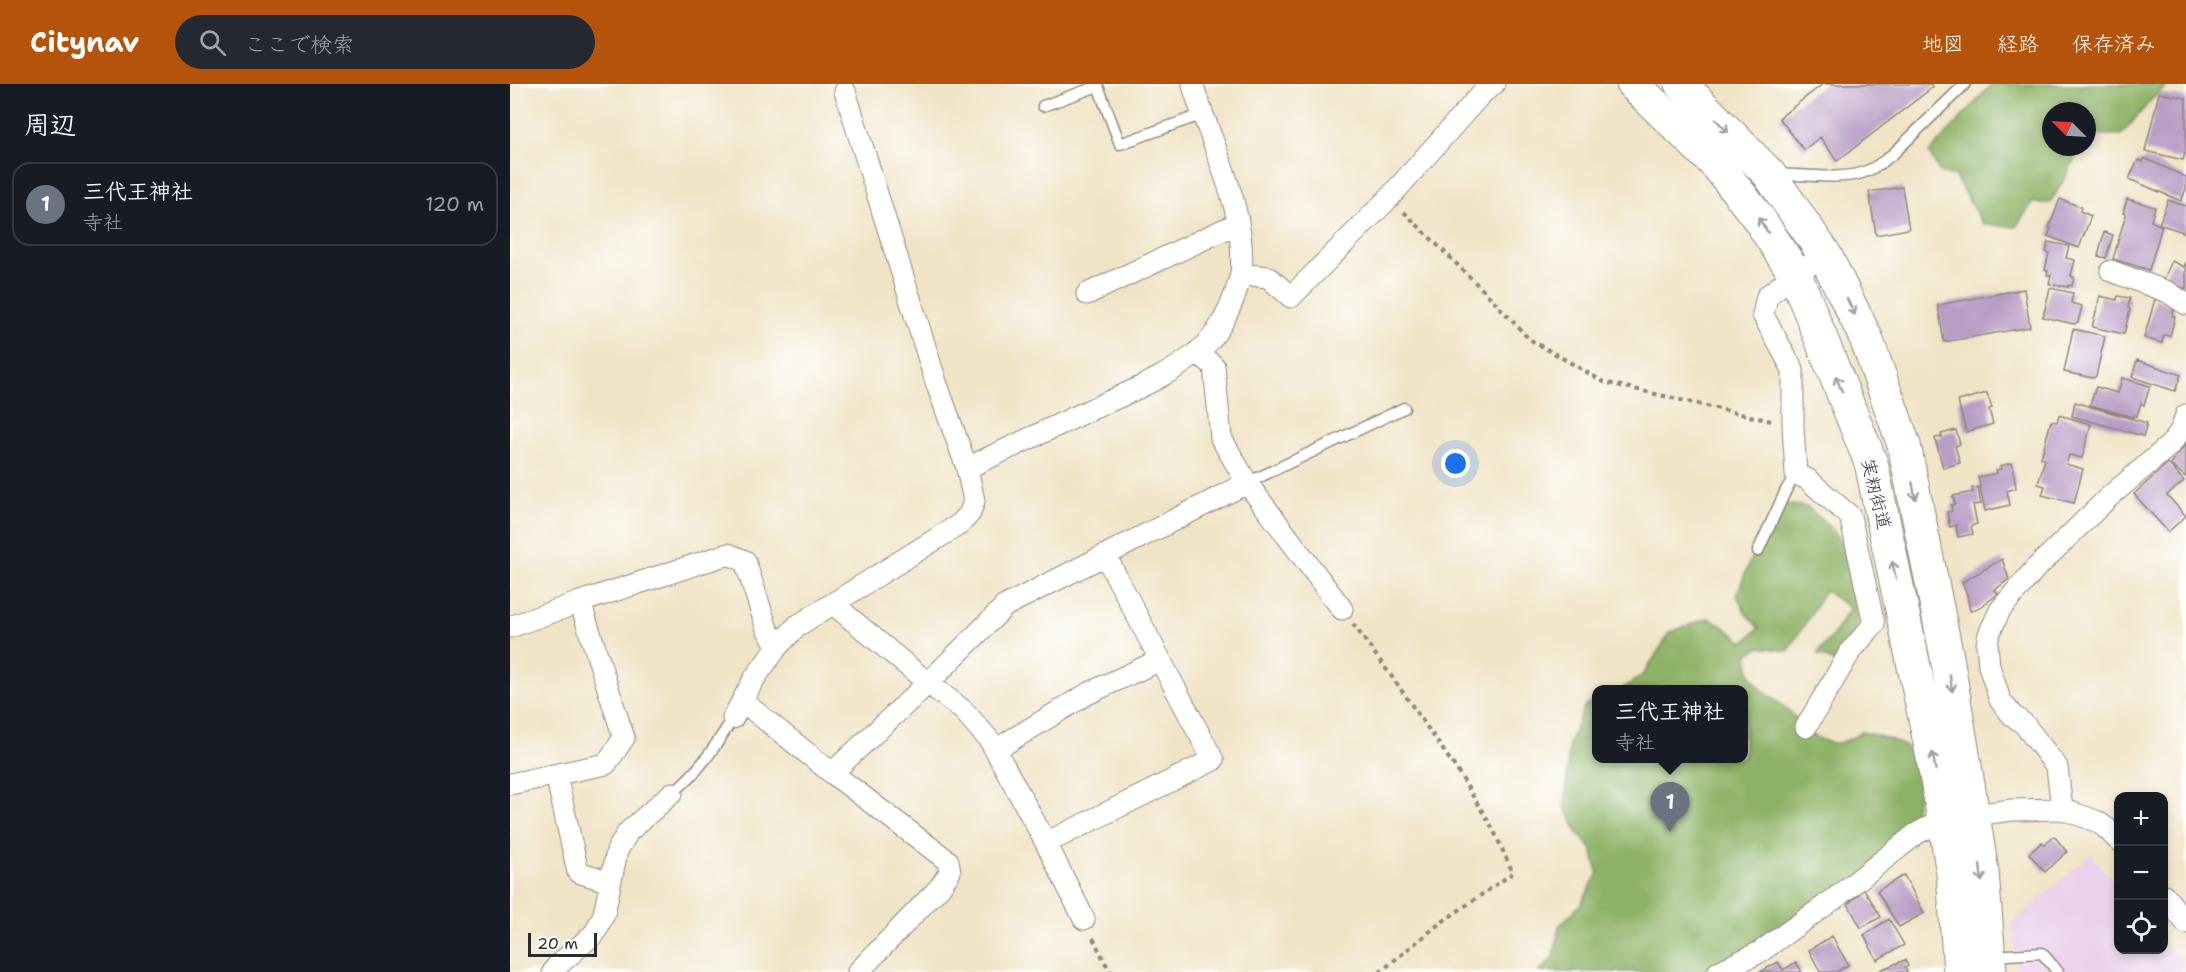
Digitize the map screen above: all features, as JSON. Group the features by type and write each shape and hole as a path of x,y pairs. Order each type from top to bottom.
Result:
{"main road":[{"name":"実籾街道","path":"1633,84 1718,166 1759,219 1796,274 1871,464 1928,730 1959,817 1982,872 1990,964"},
{"name":"実籾街道","path":"1681,84 1769,174 1825,255 1866,338 1905,445 1947,657 1959,817 1953,873 1960,972"}],"street":[{"path":"967,468 1137,389 1197,352 1210,340 1227,315 1240,274 1241,242 1224,172 1193,84"},
{"path":"1240,274 1268,277 1291,297 1389,198 1482,93 1494,84"},
{"path":"845,91 936,382 967,468 974,501 970,513 963,520 798,626 778,646 754,680 738,710 832,773 948,861 950,872 940,887 858,972"},
{"path":"1087,294 1238,223"},
{"path":"1806,727 1850,652 1874,624 1850,516 1807,479 1796,474 1793,370 1763,315 1767,296 1825,255"},
{"path":"2111,271 2169,291 2186,304"},
{"path":"1197,352 1214,366 1221,438 1247,483 1342,609"},
{"path":"2062,809 2057,767 2024,724 2012,715 2000,700 1989,666 1987,644 1989,634 2000,610 2035,569 2109,497 2170,446 2184,426"},
{"path":"832,773 928,683 1005,606 1247,483"},
{"path":"510,627 728,554 745,561 767,629 778,646"},
{"path":"1046,843 1213,760 1105,555"},
{"path":"510,784 606,764 624,738 580,602"},
{"path":"833,604 964,711 995,750 1084,919"},
{"path":"995,750 1087,694 1160,660"},
{"path":"556,775 578,872 610,882"},
{"path":"553,972 595,933 604,914 617,851 628,832 672,793"},
{"path":"1718,972 1760,952 1916,834 1959,817 2012,810 2062,809 2096,821 2114,836"},
{"path":"2166,900 2186,923"}],"lane":[{"path":"1769,174 1860,174 1895,152 1965,84"},
{"path":"1043,106 1098,86 1120,144 1203,114"},
{"path":"1247,483 1404,408"},
{"path":"1758,551 1786,490 1796,474"},
{"path":"672,793 702,765 738,710"},
{"path":"1990,964 2042,953 2055,968"}],"path":[{"path":"1389,198 1492,299 1529,339 1604,382 1793,426"},
{"path":"1342,609 1457,770 1493,829 1513,873 1439,924 1380,972"},
{"path":"1084,919 1110,972"}],"shaded area":[{"path":"2091,854 2114,882 2114,954 2168,954 2168,945 2184,965 2178,972 2017,972 2012,923"}],"green space":[{"path":"1992,84 2169,84 2153,98 2121,135 2096,134 2096,102 2042,102 2042,156 2076,156 2050,203 2032,203 2016,227 1983,224 1954,175 1941,174 1929,153"},
{"path":"1784,504 1807,507 1833,530 1843,544 1851,573 1859,620 1837,663 1817,654 1833,635 1850,608 1825,591 1788,651 1760,647 1748,654 1750,673 1754,681 1793,715 1804,731 1827,742 1839,743 1862,732 1890,739 1913,750 1922,781 1914,812 1904,828 1848,895 1724,972 1539,972 1554,956 1559,926 1581,904 1598,873 1592,850 1578,833 1565,806 1569,744 1585,705 1592,702 1592,763 1748,763 1748,685 1628,685 1644,674 1670,632 1708,618 1744,642 1759,628 1746,614 1737,595 1758,539"}],"building":[{"path":"1823,84 1931,84 1933,87 1837,161 1820,137 1804,150 1779,118"},
{"path":"2159,93 2186,98 2186,150 2183,160 2145,151"},
{"path":"2144,158 2186,177 2186,189 2181,201 2129,179 2138,160 2143,162"},
{"path":"1902,187 1909,229 1876,235 1869,192"},
{"path":"2060,199 2081,207 2080,211 2091,216 2079,248 2048,236"},
{"path":"2127,199 2155,207 2151,221 2162,226 2149,270 2113,259 2126,214 2123,213"},
{"path":"2168,200 2186,206 2186,233 2159,224"},
{"path":"2104,232 2113,235 2106,258 2098,256"},
{"path":"2048,242 2069,246 2066,258 2075,260 2071,276 2074,277 2072,286 2049,284 2051,275 2047,275 2048,271 2045,270 2049,253 2046,252"},
{"path":"2172,261 2184,267 2186,262 2186,289 2163,281"},
{"path":"2050,288 2073,293 2071,303 2082,306 2078,322 2074,324 2043,317"},
{"path":"2024,289 2030,327 1944,342 1938,305"},
{"path":"2100,296 2117,300 2118,296 2130,298 2128,308 2130,309 2124,334 2092,327"},
{"path":"2155,299 2175,307 2170,336 2164,335 2162,343 2144,338"},
{"path":"2073,329 2105,336 2096,376 2093,378 2064,372"},
{"path":"2137,360 2181,375 2175,391 2132,377"},
{"path":"2122,378 2150,386 2144,405 2141,403 2137,416 2133,417 2090,405 2096,387 2118,393"},
{"path":"1987,393 1992,408 1989,409 1993,424 1966,432 1958,401"},
{"path":"2075,402 2147,423 2144,434 2143,436 2072,416"},
{"path":"2059,415 2091,424 2082,458 2069,455 2066,464 2083,469 2074,503 2042,495 2045,486 2038,484 2045,459 2041,458 2051,421 2057,422"},
{"path":"1956,430 1960,444 1955,446 1960,463 1943,468 1935,438"},
{"path":"2186,443 2186,477 2170,465"},
{"path":"2012,463 2016,488 2007,491 2010,505 1985,511 1978,477 1997,473 1996,470 2001,469 2000,466"},
{"path":"2168,463 2184,481 2167,495 2186,516 2168,532 2134,494"},
{"path":"1978,487 1981,504 1973,505 1977,524 1971,526 1973,534 1958,537 1956,525 1950,527 1947,512 1952,511 1951,505 1955,504 1953,496 1973,492 1972,488"},
{"path":"2002,559 2009,579 1995,590 1998,594 1979,608 1970,611 1962,582"},
{"path":"2054,836 2067,852 2045,872 2029,854 2042,842 2044,845"},
{"path":"1904,875 1924,913 1899,927 1877,891"},
{"path":"1864,889 1881,917 1861,928 1848,904"},
{"path":"1889,919 1904,945 1877,960 1864,935"},
{"path":"1832,936 1848,965 1836,972 1820,972 1809,950"},
{"path":"1905,960 1908,966 1905,967 1907,972 1881,972 1880,970"},
{"path":"1778,962 1783,970 1796,962 1802,972 1760,972"}],"place":[{"name":"三代王神社","path":"1670,832"}]}
